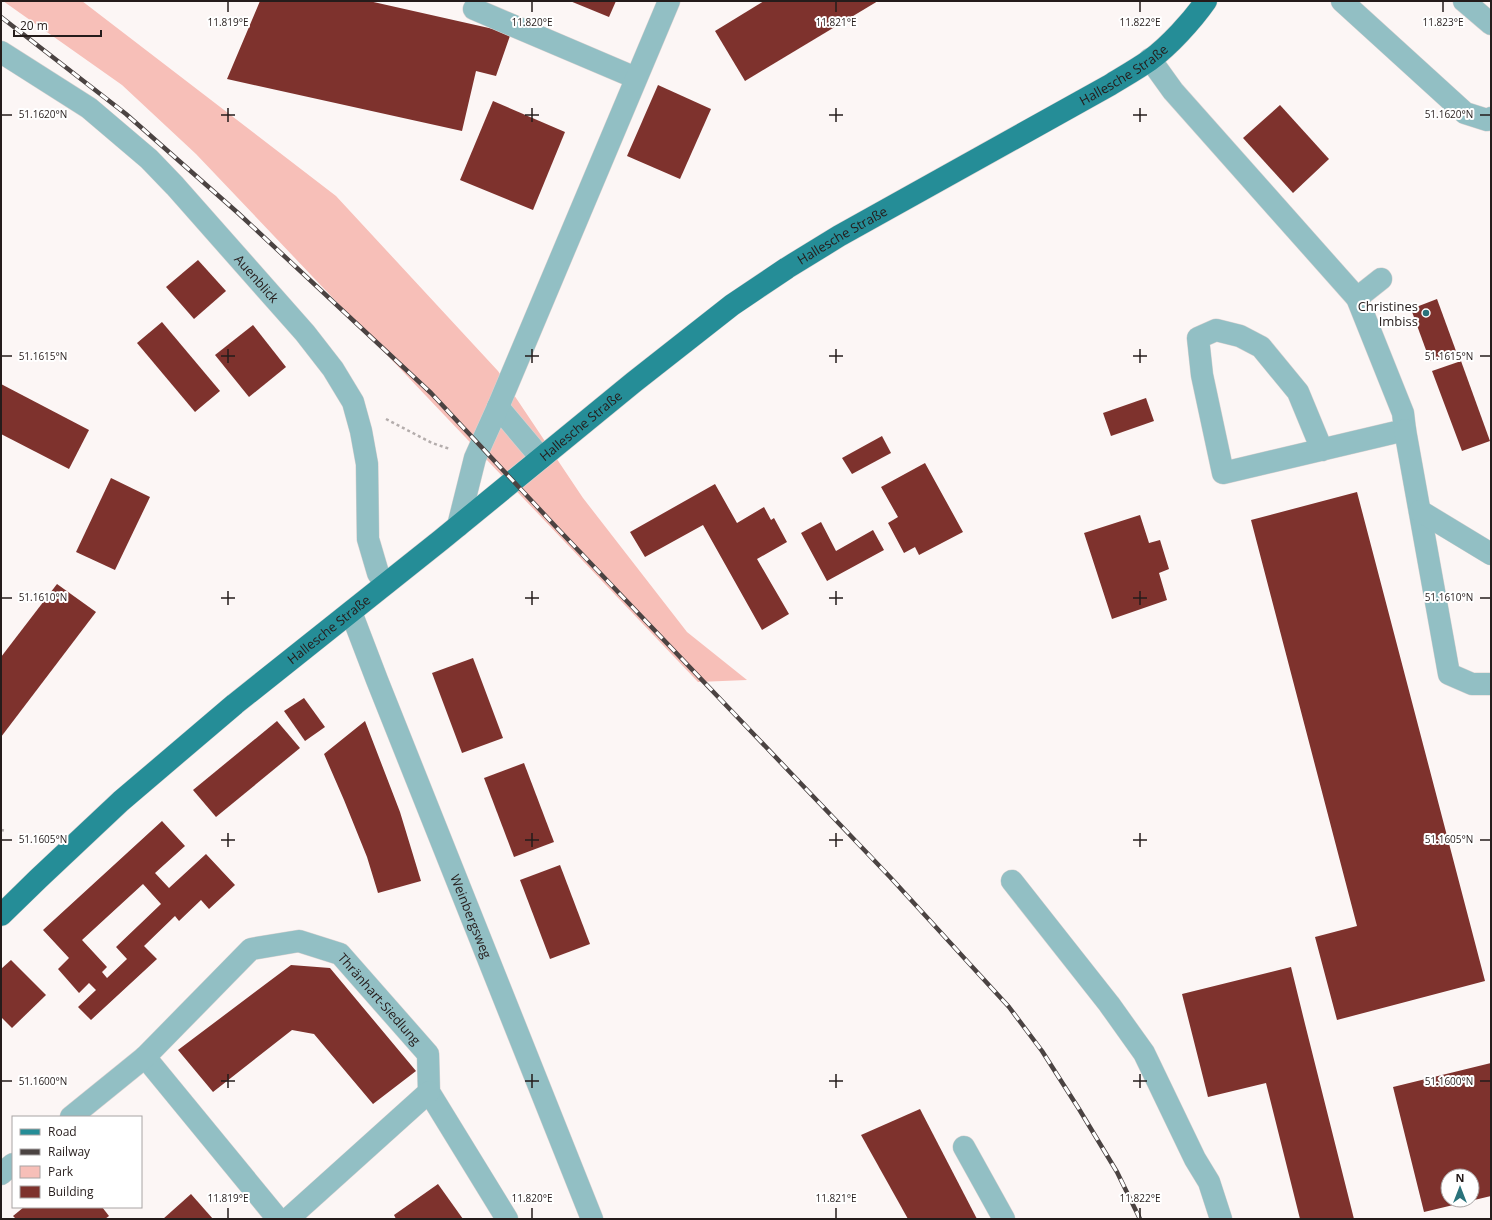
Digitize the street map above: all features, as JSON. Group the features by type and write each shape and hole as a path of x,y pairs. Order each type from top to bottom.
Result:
{"main road":[{"name":"Hallesche Straße","path":"1,915 121,801 235,704 458,526 634,382 726,310 787,268 839,236 1110,85 1150,59 1175,36 1198,12 1206,1"}],"street":[{"path":"458,526 475,458 498,407 669,1"},
{"path":"1342,1 1466,113 1487,120 1491,118"},
{"path":"1464,1 1491,24"},
{"path":"474,9 636,78"},
{"name":"Auenblick","path":"1,52 89,108 149,159 175,186 305,333 333,369 353,402 367,464 368,539 378,573 385,584"},
{"path":"1150,59 1173,91 1357,298 1403,414 1449,674 1472,684 1491,684"},
{"path":"1357,298 1381,279"},
{"path":"1322,450 1298,392 1261,347 1240,336 1216,330 1198,338 1202,375 1223,473 1322,450 1405,430"},
{"path":"498,407 541,458"},
{"path":"1420,511 1491,554"},
{"name":"Weinbergsweg","path":"351,612 592,1219"},
{"path":"1012,881 1109,1004 1144,1053 1194,1159 1209,1182 1221,1219"},
{"name":"Thränhart-Siedlung","path":"72,1116 145,1057 251,949 299,942 340,954 428,1054 429,1092"},
{"path":"145,1057 278,1219"},
{"path":"288,1219 429,1092 507,1219"},
{"path":"964,1147 1004,1219"},
{"path":"1,1174 12,1165"}],"path":[{"path":"353,402 432,443"},
{"path":"1,830 6,831"}],"green space":[{"path":"3,1 82,1 336,196 498,371 583,498 687,632 747,680 698,682 196,154 122,85"}],"building":[{"path":"260,1 369,1 511,33 496,76 476,71 462,131 227,79"},
{"path":"570,1 616,1 609,17"},
{"path":"764,1 878,1 745,81 715,31"},
{"path":"658,85 711,109 680,179 627,156"},
{"path":"493,101 565,132 533,210 460,180"},
{"path":"1280,105 1329,159 1293,193 1243,138"},
{"path":"198,260 226,291 194,319 166,287"},
{"path":"1437,299 1456,351 1430,361 1411,309"},
{"path":"162,322 220,391 195,412 137,343"},
{"path":"253,325 286,367 249,397 215,355"},
{"path":"1461,361 1490,441 1462,451 1432,371"},
{"path":"1,384 89,430 69,469 1,434"},
{"path":"1146,398 1154,421 1111,436 1103,413"},
{"path":"882,436 891,453 852,474 842,458"},
{"path":"925,463 963,532 919,555 915,547 904,553 888,523 898,517 881,487"},
{"path":"111,478 150,497 115,570 76,552"},
{"path":"715,484 737,523 764,507 771,520 774,518 787,542 757,559 789,614 762,630 703,525 645,557 630,532"},
{"path":"1357,492 1485,981 1337,1020 1315,937 1357,926 1251,520"},
{"path":"1140,515 1149,543 1160,540 1169,569 1159,573 1167,600 1112,619 1084,533"},
{"path":"821,522 836,551 873,530 884,550 827,581 801,533"},
{"path":"57,584 96,612 1,737 1,657"},
{"path":"473,658 503,738 462,753 432,673"},
{"path":"304,698 325,727 305,741 284,711"},
{"path":"277,721 300,748 216,817 193,790"},
{"path":"365,721 400,812 421,881 378,893 367,857 324,754"},
{"path":"524,763 554,842 514,857 484,778"},
{"path":"162,821 185,846 155,873 169,888 206,854 235,885 209,909 201,900 179,921 175,916 144,946 157,959 91,1020 78,1007 96,990 89,983 79,993 58,969 69,958 43,930","holes":["143,884 161,904 116,947 127,959 107,978 102,972 107,967 82,940"]},
{"path":"560,865 590,944 550,959 520,880"},
{"path":"11,960 46,995 12,1028 1,1017 1,969"},
{"path":"291,965 330,968 416,1071 373,1104 314,1034 292,1030 213,1092 178,1050"},
{"path":"1291,967 1354,1219 1300,1219 1266,1083 1208,1097 1182,994"},
{"path":"1491,1063 1491,1196 1480,1199 1480,1168 1440,1168 1441,1208 1424,1212 1393,1087"},
{"path":"920,1109 977,1219 908,1219 861,1135"},
{"path":"438,1184 463,1219 396,1219 394,1215"},
{"path":"191,1194 213,1219 163,1219"},
{"path":"23,1208 103,1208 109,1216 105,1219 16,1219 13,1216"}],"railway":[{"path":"1,17 126,114 238,213 431,393 557,528 890,877 1009,1007 1042,1051 1117,1172 1140,1219"}],"place":[{"name":"Christines Imbiss","path":"1426,313"}]}
